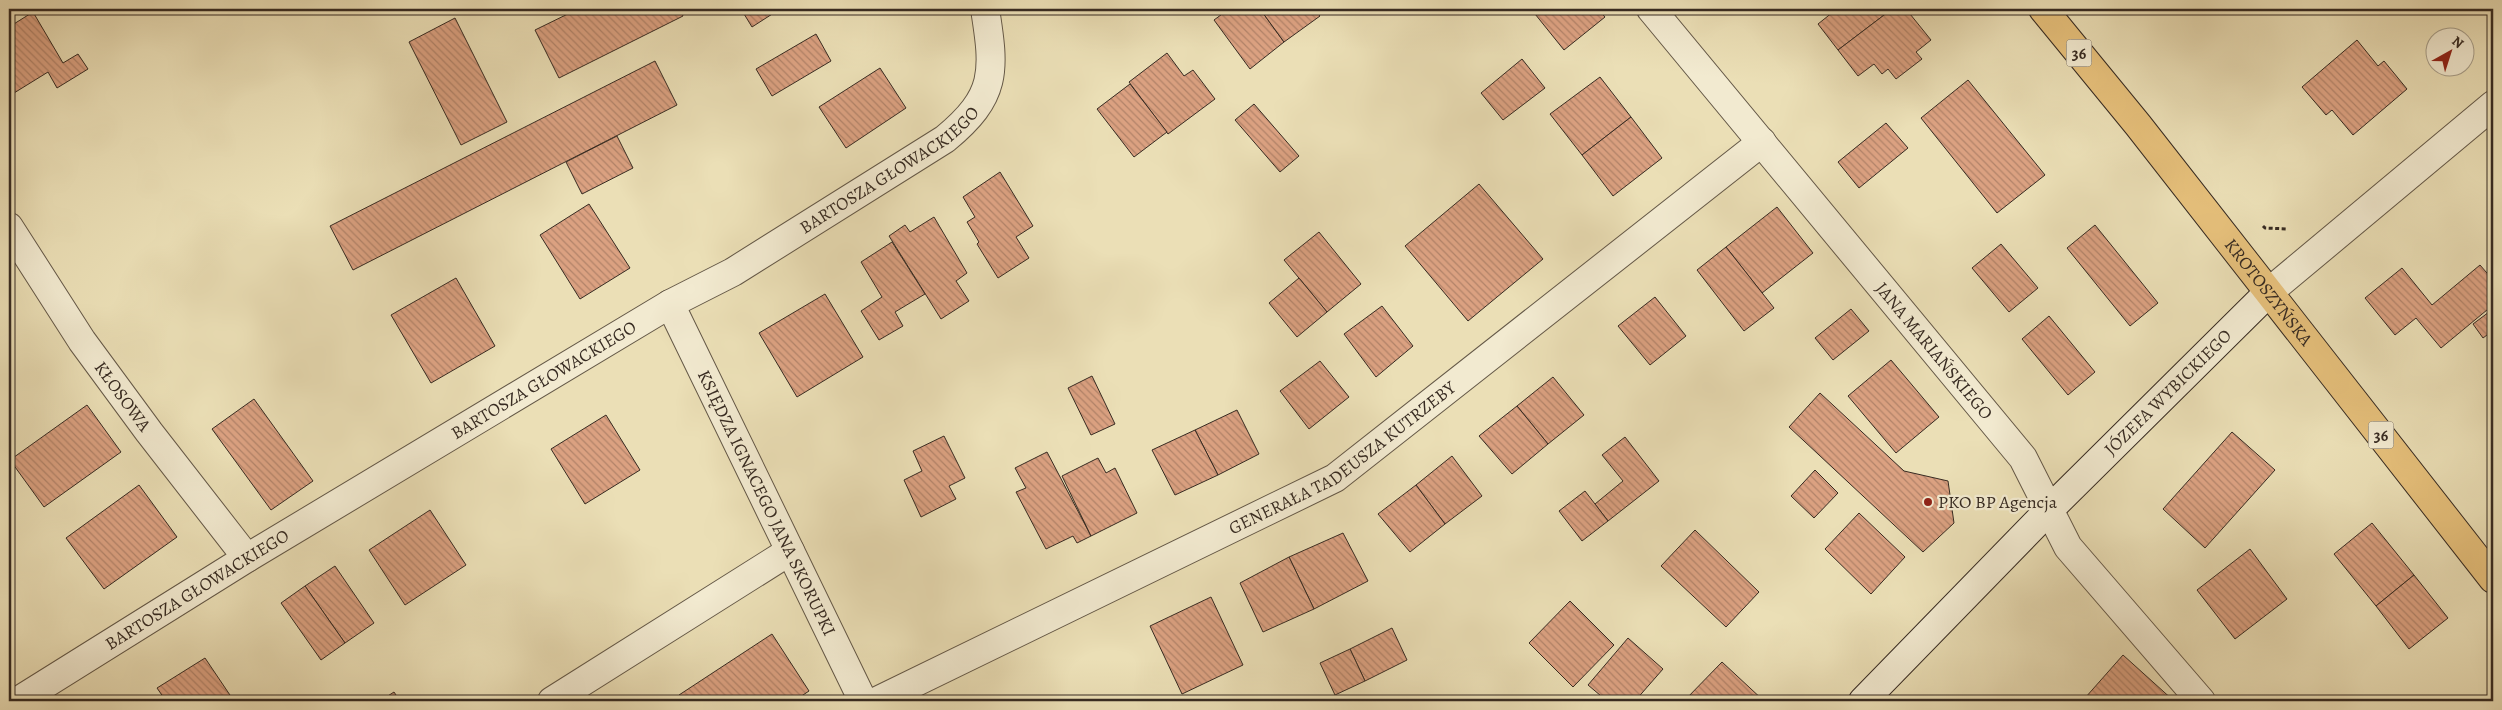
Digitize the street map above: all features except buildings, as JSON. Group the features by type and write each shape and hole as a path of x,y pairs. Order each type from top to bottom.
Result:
{"main road":[{"name":"KROTOSZYŃSKA","path":"2043,9 2116,97 2493,579"}],"street":[{"name":"BARTOSZA GŁOWACKIEGO","path":"18,701 247,558 670,304 733,272 945,139 959,127 982,100 989,85 992,68 991,47 985,9"},
{"name":"JANA MARIAŃSKIEGO","path":"1651,9 2023,458 2068,546 2201,701"},
{"name":"JÓZEFA WYBICKIEGO","path":"1863,701 2049,510 2269,292 2493,105"},
{"name":"GENERAŁA TADEUSZA KUTRZEBY","path":"878,701 1335,478 1762,142"},
{"name":"KŁOSOWA","path":"9,227 82,341 148,432 247,558"},
{"name":"KSIĘDZA IGNACEGO JANA SKORUPKI","path":"670,304 863,701"},
{"path":"552,701 790,551"}],"path":[{"path":"2260,221 2266,228 2301,230 2320,251"}],"place":[{"name":"PKO BP Agencja","path":"1928,502"}]}
